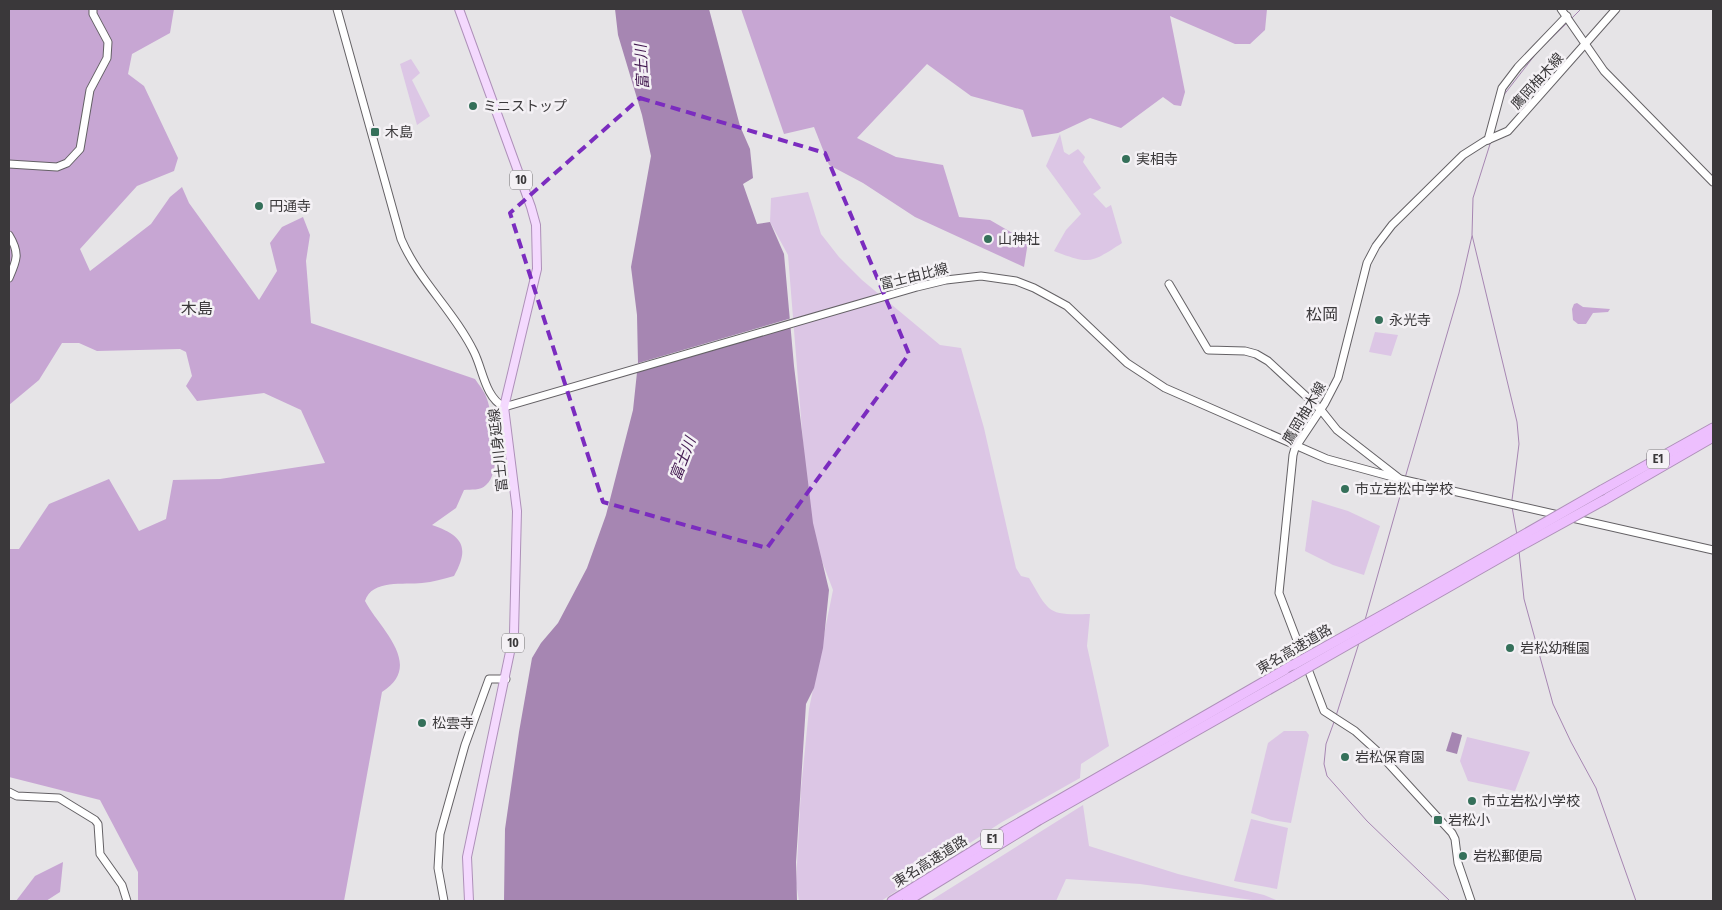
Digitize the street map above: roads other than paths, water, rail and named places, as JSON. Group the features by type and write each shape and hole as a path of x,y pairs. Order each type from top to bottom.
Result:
{"highway":[{"name":"東名高速道路","path":"1603,495 1713,428"},
{"name":"東名高速道路","path":"907,901 1096,783 1291,677 1399,611 1603,495 1713,437"},
{"name":"東名高速道路","path":"892,901 1096,783 1294,665 1399,611"}],"main road":[{"name":"富士川身延線","path":"459,9 536,226 537,269 504,407 518,536 514,633 506,679 467,857 469,901"}],"street":[{"path":"9,164 57,167 67,163 80,149 90,90 107,58 108,42 93,14 93,9"},
{"path":"337,9 401,239 411,261 462,330 474,352 495,403 504,407"},
{"path":"1561,9 1604,71 1713,182"},
{"name":"鷹岡柚木線","path":"1471,901 1458,863 1455,839 1452,833 1377,751 1355,731 1324,711 1278,594 1289,482 1296,446 1321,410 1338,378 1367,263 1376,246 1392,225 1463,155 1508,131 1616,9"},
{"path":"1488,140 1502,88 1518,67 1569,18"},
{"path":"9,235 17,250 15,264 9,278"},
{"name":"富士由比線","path":"504,407 946,280 972,277 998,278 1034,288 1066,306 1127,363 1144,376 1165,388 1326,459 1400,479 1713,550"},
{"path":"1169,284 1208,350 1245,351 1256,354 1268,361 1321,410 1337,430 1400,479"},
{"path":"444,901 438,868 440,834 466,745 489,679 506,679"},
{"path":"9,792 17,796 59,798 96,820 100,854 122,885 127,901"}],"water":[{"name":"富士川","path":"615,9 709,9 740,126 750,149 753,178 743,184 757,224 770,222 784,254 794,366 813,523 829,590 823,648 814,688 806,704 796,862 797,901 504,901 505,829 532,658 541,643 558,623 587,568 606,515 633,410 638,363 637,315 631,267 651,156 642,115 618,35"},
{"path":"1452,732 1462,735 1457,754 1446,751"}],"waterway":[{"path":"1571,19 1581,9"},
{"path":"1503,96 1538,51 1568,22"},
{"path":"1491,141 1473,198 1472,235 1517,422 1519,444 1512,500"},
{"path":"1405,478 1459,293 1472,236"},
{"path":"1365,620 1404,482"},
{"path":"1512,507 1517,535"},
{"path":"1519,551 1524,599 1553,704 1596,788 1636,901"},
{"path":"1336,716 1359,643"},
{"path":"1334,722 1326,744 1324,764 1327,776 1367,821 1450,901"}],"place":[{"name":"ミニストップ","path":"473,106"},
{"name":"木島","path":"375,132"},
{"name":"実相寺","path":"1126,159"},
{"name":"円通寺","path":"259,206"},
{"name":"山神社","path":"988,239"},
{"name":"永光寺","path":"1379,320"},
{"name":"市立岩松中学校","path":"1345,489"},
{"name":"岩松幼稚園","path":"1510,648"},
{"name":"松雲寺","path":"422,723"},
{"name":"岩松保育園","path":"1345,757"},
{"name":"市立岩松小学校","path":"1472,801"},
{"name":"岩松小","path":"1438,820"},
{"name":"岩松郵便局","path":"1463,856"}],"district":[{"name":"木島","path":"197,308"},
{"name":"松岡","path":"1322,314"}]}
